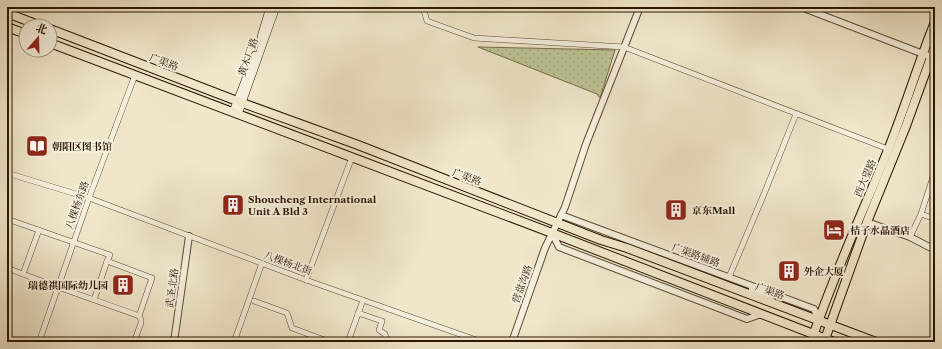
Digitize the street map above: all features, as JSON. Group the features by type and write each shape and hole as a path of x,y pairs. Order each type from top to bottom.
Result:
{"main road":[{"name":"黄木厂路","path":"240,102 270,7"},
{"name":"黄木厂路","path":"236,113 276,7"},
{"path":"7,13 20,18"},
{"name":"西大望路","path":"812,338 825,300 888,149 922,53 935,22"},
{"path":"7,27 18,31"},
{"name":"广渠路","path":"58,32 240,102 559,219 876,342"},
{"path":"58,46 552,233 761,314 812,338 834,342"},
{"name":"西大望路","path":"824,340 867,222 934,58 935,46"}],"street":[{"path":"423,7 427,21 474,38 624,47 888,149"},
{"name":"营盘沟路","path":"512,342 545,248 559,219 586,144 640,7"},
{"path":"801,7 934,58"},
{"name":"八棵杨东路","path":"39,342 73,241 135,75"},
{"path":"729,277 796,114"},
{"path":"306,280 352,157"},
{"path":"910,237 921,214 935,171"},
{"name":"八棵杨北街","path":"7,173 89,198 306,280 482,342"},
{"path":"921,214 935,219"},
{"path":"7,219 110,255 94,300"},
{"name":"广渠路辅路","path":"559,219 729,277 814,309 818,320"},
{"path":"867,222 910,237 935,250"},
{"path":"23,274 39,230"},
{"name":"武圣北路","path":"174,342 189,236"},
{"path":"107,261 152,278 139,316 141,323 134,342"},
{"path":"234,342 262,263"},
{"path":"7,268 139,316"},
{"path":"742,282 753,290 765,295 774,303"},
{"path":"348,342 363,300"},
{"path":"254,301 287,313 292,328 330,342"},
{"path":"358,313 382,321 379,330 385,334 386,338 384,342"},
{"path":"808,342 812,338"}],"green space":[{"path":"478,47 615,50 600,98 597,94"}],"place":[{"name":"朝阳区图书馆","path":"37,146"},
{"name":"Shoucheng International Unit A Bld 3","path":"233,205"},
{"name":"京东Mall","path":"676,210"},
{"name":"桔子水晶酒店","path":"834,230"},
{"name":"外企大厦","path":"789,271"},
{"name":"瑞德祺国际幼儿园","path":"123,285"}]}
